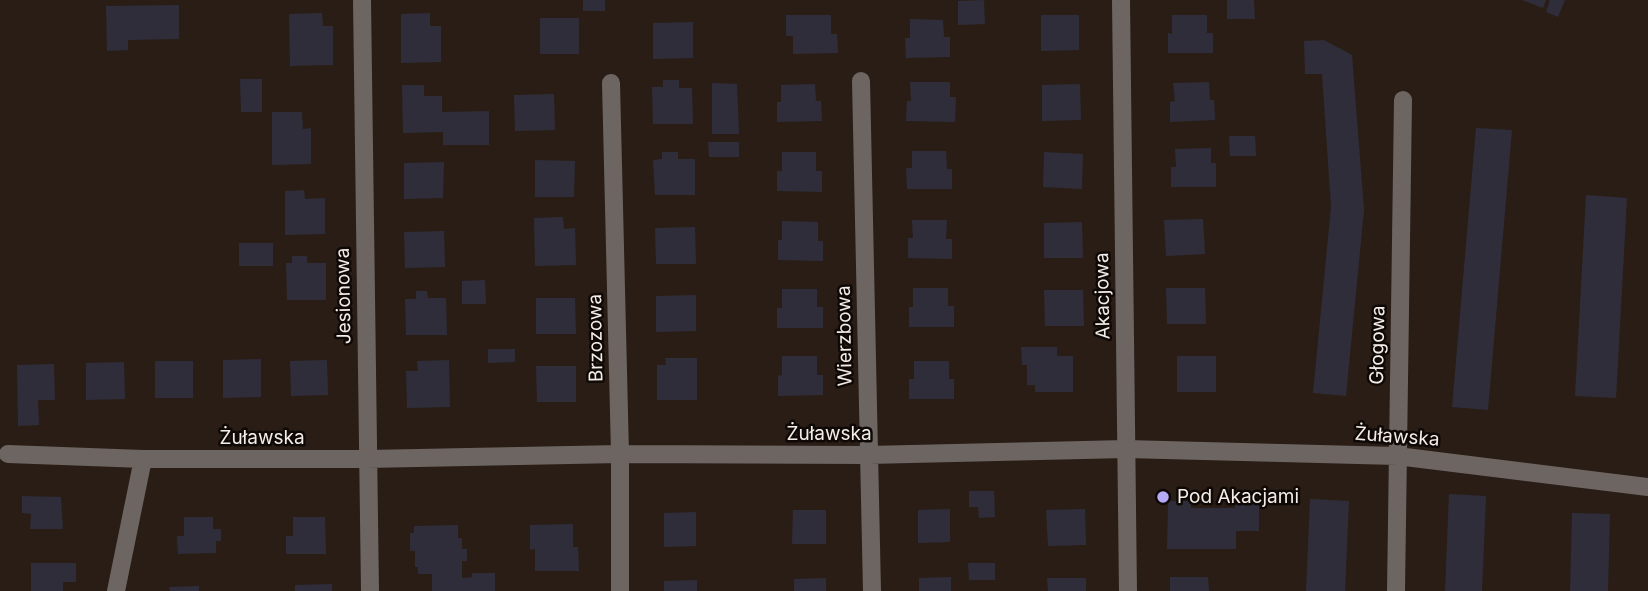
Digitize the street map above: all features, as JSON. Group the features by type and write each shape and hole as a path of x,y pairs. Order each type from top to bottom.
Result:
{"street":[{"name":"Jesionowa","path":"362,0 370,591"},
{"name":"Akacjowa","path":"1121,0 1128,591"},
{"name":"Wierzbowa","path":"861,81 872,591"},
{"name":"Brzozowa","path":"611,83 620,454 620,591"},
{"name":"Głogowa","path":"1396,591 1403,100"},
{"name":"Żuławska","path":"8,454 143,460 367,459 620,454 868,455 1126,449 1397,456 1648,486"},
{"path":"116,591 143,460"}],"building":[{"path":"583,0 605,0 605,11 583,11"},
{"path":"984,0 985,24 958,25 958,1"},
{"path":"1227,0 1254,0 1255,19 1227,19"},
{"path":"1522,0 1546,0 1543,8"},
{"path":"1550,0 1565,0 1558,17 1546,12"},
{"path":"179,5 179,39 128,40 128,50 107,51 106,6"},
{"path":"322,13 323,26 333,26 333,65 290,66 289,14"},
{"path":"430,13 430,26 441,26 441,62 401,63 401,14"},
{"path":"786,15 831,15 831,34 837,34 838,53 793,54 793,36 786,36"},
{"path":"1041,15 1079,15 1079,50 1041,51"},
{"path":"1172,15 1207,15 1207,33 1213,33 1213,53 1168,53"},
{"path":"540,18 579,18 579,54 540,54"},
{"path":"910,19 943,20 944,37 950,37 950,57 906,58 905,38 910,38"},
{"path":"693,22 693,58 653,59 653,23"},
{"path":"1324,40 1352,55 1364,210 1346,396 1313,393 1331,207 1322,74 1305,74 1304,41"},
{"path":"240,79 262,79 262,112 241,112"},
{"path":"663,80 679,80 679,88 692,88 693,124 653,124 652,87 663,87"},
{"path":"910,82 950,82 950,97 956,97 955,122 906,121 907,101 911,101"},
{"path":"1209,82 1210,100 1214,100 1215,120 1170,122 1170,102 1175,101 1173,83"},
{"path":"712,83 737,84 739,134 712,134"},
{"path":"815,84 816,101 821,101 822,121 777,122 777,102 781,102 781,85"},
{"path":"1080,84 1081,120 1042,121 1042,85"},
{"path":"402,85 424,85 424,96 442,96 442,112 489,111 489,145 443,145 443,132 403,133"},
{"path":"554,94 555,130 515,131 514,95"},
{"path":"272,112 302,112 303,129 311,128 311,164 272,165"},
{"path":"1476,128 1512,130 1488,410 1452,407"},
{"path":"1229,136 1255,136 1256,156 1230,156"},
{"path":"708,142 739,142 739,157 709,157"},
{"path":"1211,148 1211,163 1216,163 1216,187 1171,187 1171,167 1176,167 1175,149"},
{"path":"912,151 946,151 947,169 952,169 952,189 907,189 906,168 912,168"},
{"path":"662,152 678,152 678,159 695,159 695,195 655,195 653,160 662,159"},
{"path":"782,152 816,152 816,171 822,171 822,192 777,191 777,171 782,171"},
{"path":"1044,152 1083,154 1082,189 1043,187"},
{"path":"535,160 575,161 574,197 535,197"},
{"path":"444,162 443,198 404,199 404,163"},
{"path":"304,190 305,199 325,198 325,234 285,235 285,191"},
{"path":"1586,195 1627,198 1616,398 1575,396"},
{"path":"563,217 564,229 575,228 576,265 535,266 534,218"},
{"path":"1203,219 1205,254 1166,256 1164,220"},
{"path":"912,220 947,220 946,239 952,239 952,259 908,258 908,238 913,238"},
{"path":"782,221 818,222 818,241 823,241 823,261 778,260"},
{"path":"1082,222 1083,258 1044,258 1044,223"},
{"path":"695,227 696,264 656,264 655,228"},
{"path":"444,231 445,267 405,268 404,232"},
{"path":"239,243 273,243 273,266 239,266"},
{"path":"292,256 307,256 307,263 326,263 326,300 287,300 286,263 292,263"},
{"path":"485,280 486,304 462,304 462,281"},
{"path":"913,288 948,288 948,306 954,306 954,327 909,327"},
{"path":"1166,288 1205,288 1206,324 1167,324"},
{"path":"782,289 817,289 817,307 823,307 823,328 777,328 777,308 782,308"},
{"path":"1044,290 1083,290 1084,326 1045,326"},
{"path":"416,291 427,291 428,298 446,298 447,335 406,335 405,299 416,299"},
{"path":"696,295 696,331 656,332 656,296"},
{"path":"536,298 575,298 576,334 536,334"},
{"path":"1021,347 1057,347 1057,356 1073,356 1073,392 1035,392 1035,385 1027,385 1027,365 1022,365"},
{"path":"488,349 515,349 515,362 488,363"},
{"path":"782,356 817,356 817,375 823,375 823,395 778,396"},
{"path":"1177,356 1216,356 1216,392 1177,392"},
{"path":"665,358 697,358 697,400 657,400 657,365 666,365"},
{"path":"261,359 261,397 223,398 223,360"},
{"path":"327,360 328,395 291,396 290,361"},
{"path":"449,360 450,407 407,408 406,371 418,371 417,361"},
{"path":"155,361 193,361 193,398 155,398"},
{"path":"914,361 949,361 949,379 954,379 954,399 909,399 909,379 914,379"},
{"path":"124,362 125,399 86,400 86,363"},
{"path":"54,364 55,400 38,400 39,425 18,426 17,365"},
{"path":"536,366 576,366 576,402 537,402"},
{"path":"969,491 994,491 995,517 979,518 978,507 969,507"},
{"path":"1449,494 1486,496 1482,591 1445,591"},
{"path":"22,496 61,497 63,529 30,529 31,514 22,513"},
{"path":"1310,499 1349,501 1345,591 1306,591"},
{"path":"1168,501 1191,501 1191,508 1235,508 1235,502 1259,503 1259,531 1236,531 1236,549 1167,549"},
{"path":"950,509 950,542 918,543 918,510"},
{"path":"1085,509 1086,545 1048,546 1046,510"},
{"path":"793,510 826,510 826,544 792,544"},
{"path":"696,512 696,546 664,547 664,513"},
{"path":"1572,513 1610,514 1608,591 1570,591"},
{"path":"184,517 213,517 213,529 221,529 221,541 216,541 216,553 178,554 177,536 184,536"},
{"path":"293,517 325,517 326,554 286,554 286,536 293,536"},
{"path":"573,524 573,547 578,547 579,571 535,571 535,549 530,550 530,525"},
{"path":"458,525 458,538 462,538 462,549 467,549 467,561 462,561 462,578 472,577 472,573 495,573 495,591 432,591 432,574 418,574 415,551 410,551 410,533 414,533 414,526"},
{"path":"31,563 76,563 76,582 63,582 63,591 31,591"},
{"path":"968,563 995,563 995,580 969,580"},
{"path":"951,577 951,591 919,591 919,578"},
{"path":"1170,577 1208,577 1209,591 1170,591"},
{"path":"826,578 826,591 794,591 794,579"},
{"path":"1047,578 1086,578 1086,591 1048,591"},
{"path":"697,580 697,591 664,591 664,581"},
{"path":"332,584 332,591 295,591 295,585"},
{"path":"199,586 199,591 170,591 169,587"}],"place":[{"name":"Pod Akacjami","path":"1163,497"}]}
